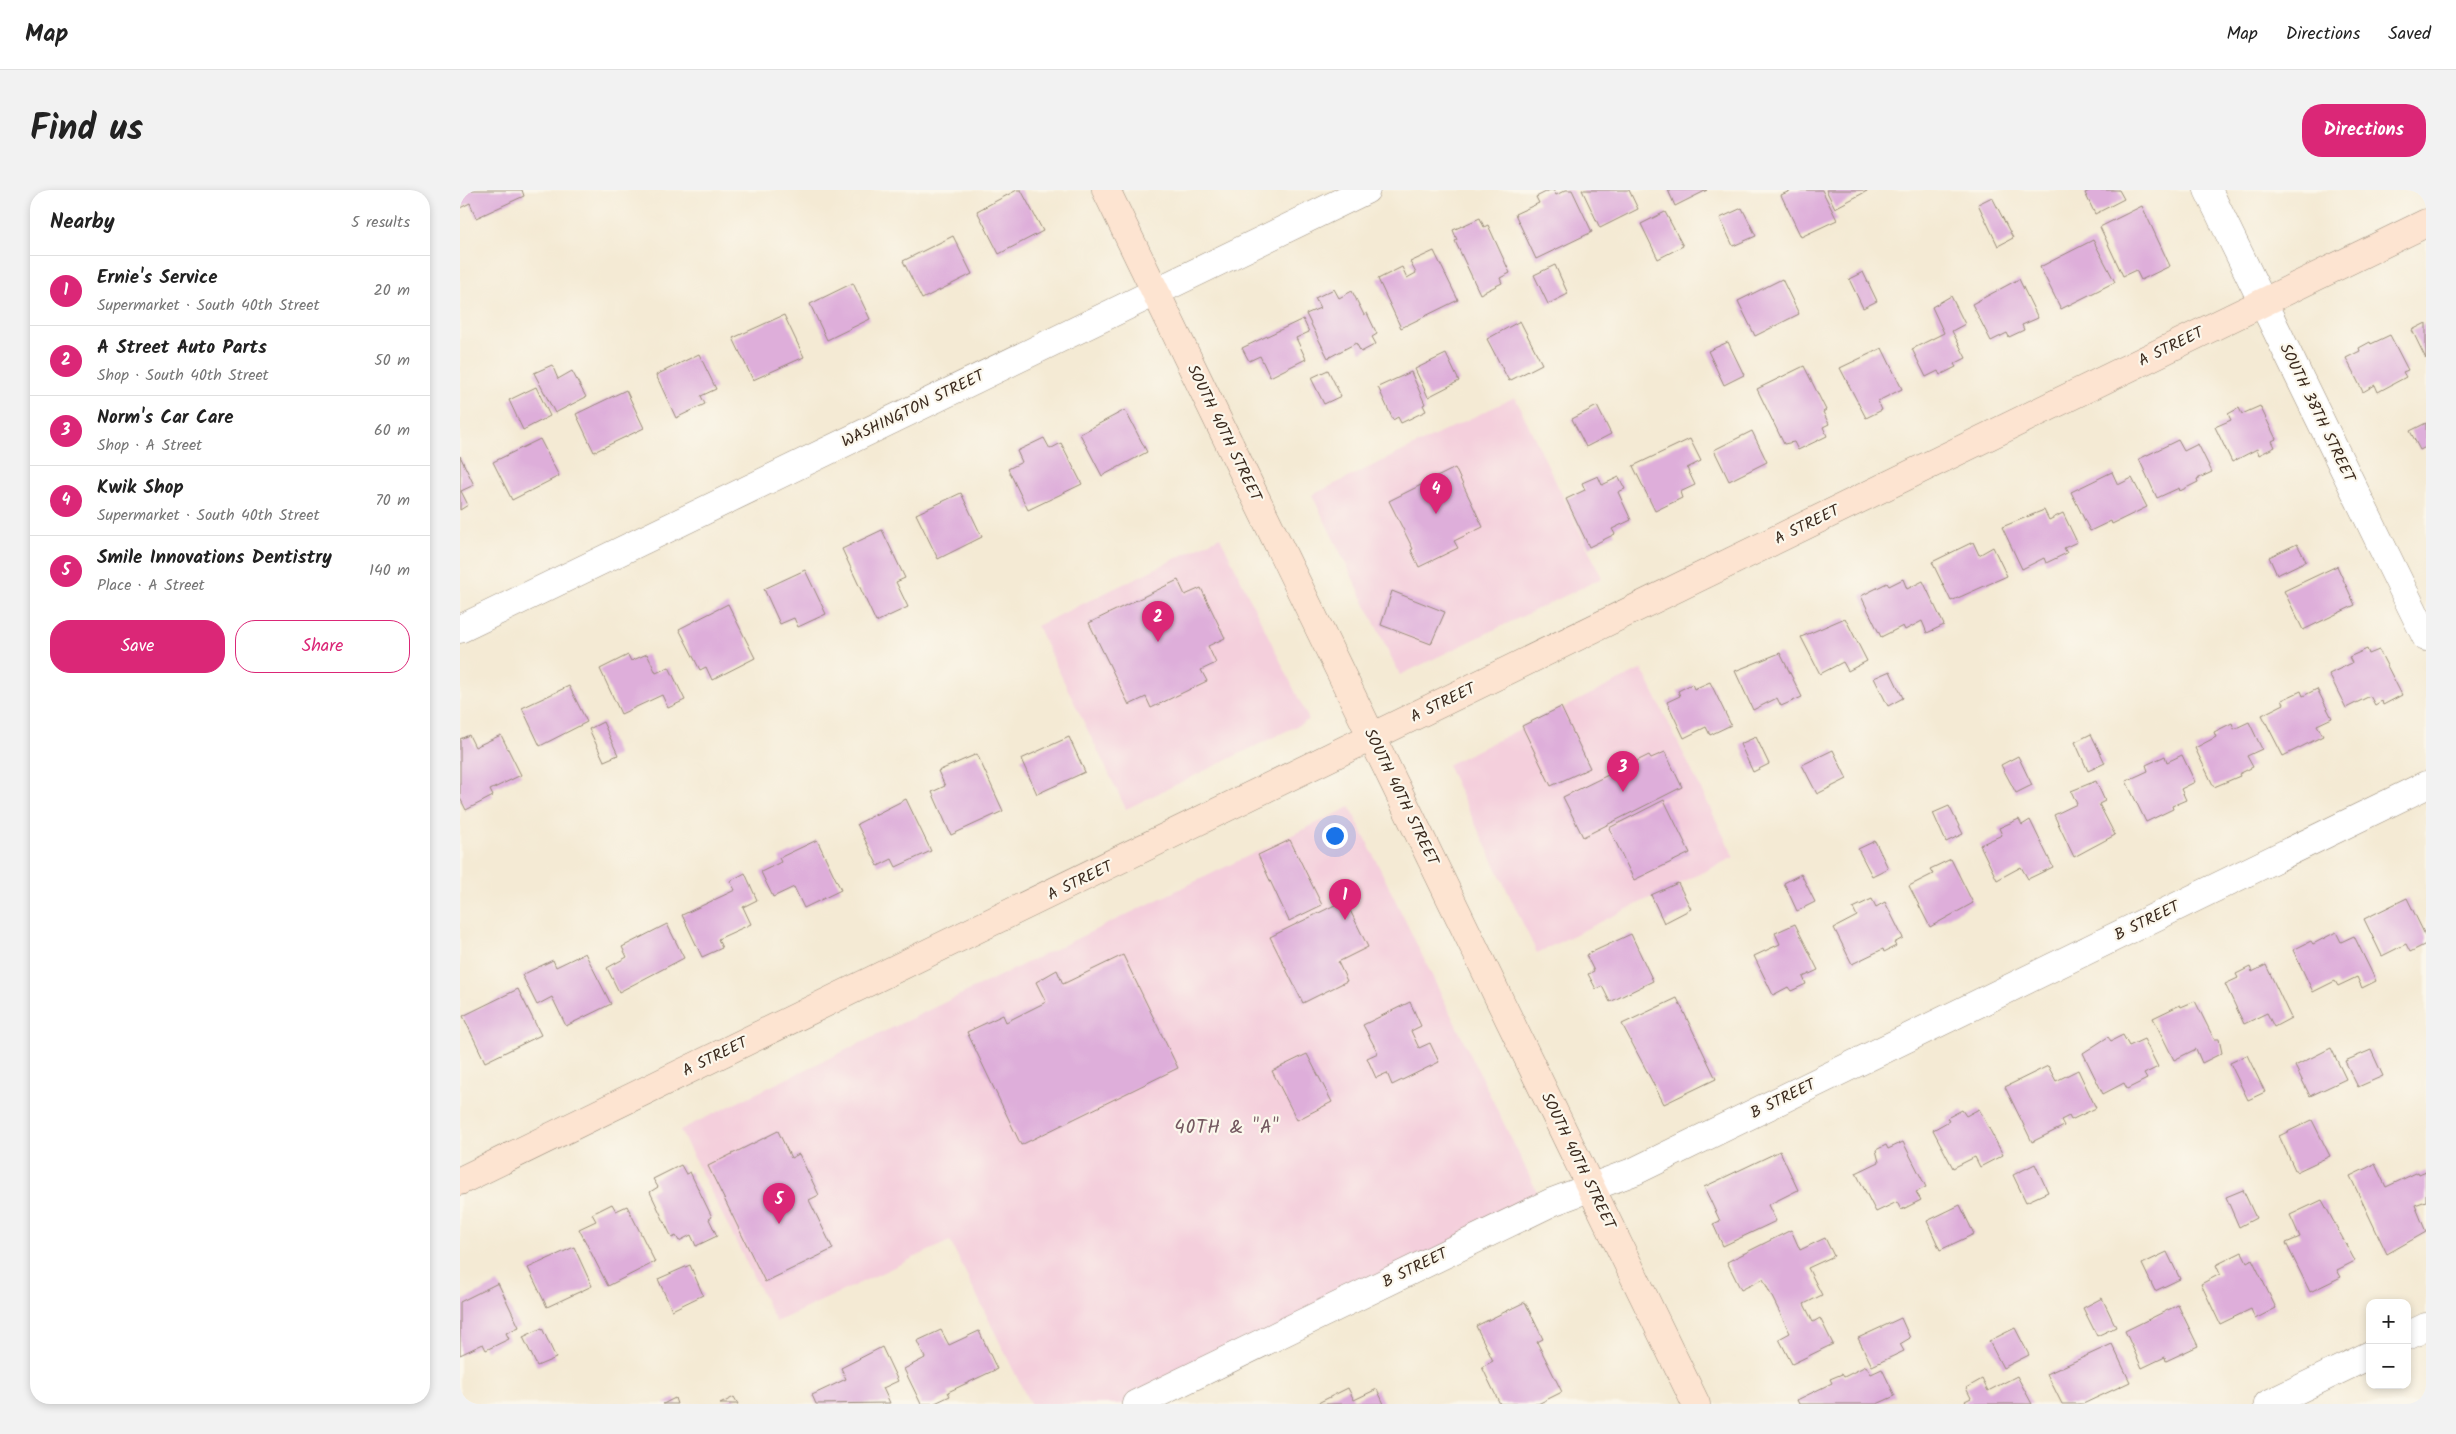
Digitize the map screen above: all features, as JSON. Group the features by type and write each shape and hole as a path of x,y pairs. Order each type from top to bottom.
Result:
{"main road":[{"name":"SOUTH 40TH STREET","path":"1106,190 1696,1404"},
{"name":"A STREET","path":"460,1181 2426,223"}],"street":[{"name":"WASHINGTON STREET","path":"460,629 1366,190"},
{"name":"SOUTH 38TH STREET","path":"2208,190 2426,637"},
{"name":"B STREET","path":"1136,1404 1552,1202 1635,1171 2426,785"},
{"path":"2411,1334 2426,1327"},
{"path":"2268,1404 2366,1356"}],"shaded area":[{"path":"1515,397 1602,578 1400,675 1312,495"},
{"path":"1220,537 1309,720 1126,809 1037,626"},
{"path":"1642,669 1734,857 1537,953 1447,765"},
{"path":"1350,807 1544,1206 1136,1404 1030,1404 950,1241 776,1322 680,1130"}],"building":[{"path":"460,190 522,190 524,196 476,218 470,203 460,208"},
{"path":"1017,190 1021,190 1043,231 999,254 977,211"},
{"path":"1553,190 1556,195 1566,190 1572,190 1592,232 1536,259 1515,214 1539,203 1536,197"},
{"path":"1582,190 1629,190 1638,209 1600,228"},
{"path":"1668,190 1707,190 1675,206"},
{"path":"1792,190 1822,190 1837,220 1801,237 1781,195"},
{"path":"1826,190 1867,190 1867,191 1835,208"},
{"path":"2091,190 2119,190 2124,199 2095,214 2085,193"},
{"path":"1992,197 2013,238 1998,246 1978,204"},
{"path":"2142,206 2170,266 2141,280 2136,270 2123,276 2100,227"},
{"path":"1742,208 1756,236 1733,246 1720,218"},
{"path":"1665,212 1683,246 1658,259 1641,224"},
{"path":"1480,218 1484,227 1488,225 1510,273 1500,278 1502,283 1480,294 1455,241 1457,240 1453,230"},
{"path":"953,236 972,274 922,299 903,261"},
{"path":"2093,240 2115,282 2061,309 2040,267"},
{"path":"1434,251 1458,300 1401,328 1378,279 1402,267 1407,278 1416,273 1410,262"},
{"path":"1555,265 1568,294 1548,304 1534,275"},
{"path":"1863,272 1877,301 1863,308 1849,279"},
{"path":"1782,279 1799,314 1755,336 1738,301"},
{"path":"2019,279 2038,318 2022,325 2024,330 2009,337 2007,333 1991,341 1972,304"},
{"path":"853,283 870,319 827,340 810,304"},
{"path":"1334,289 1339,298 1352,291 1364,315 1367,313 1377,334 1372,337 1376,344 1361,352 1356,343 1328,358 1306,314 1320,308 1315,298"},
{"path":"1951,296 1965,324 1952,331 1966,358 1954,364 1956,367 1940,375 1938,371 1926,377 1912,349 1944,333 1932,307"},
{"path":"784,315 804,357 753,380 733,338"},
{"path":"1303,319 1309,332 1296,338 1306,359 1270,377 1260,356 1249,361 1242,348"},
{"path":"1520,321 1542,364 1509,381 1487,339"},
{"path":"2426,323 2426,359 2412,330"},
{"path":"2390,335 2408,370 2403,372 2406,377 2378,392 2375,385 2363,392 2346,358 2360,351 2359,348 2370,342 2371,344"},
{"path":"1728,342 1744,375 1724,385 1708,351"},
{"path":"1882,348 1902,389 1878,401 1882,410 1866,418 1840,368"},
{"path":"699,354 716,389 701,396 705,404 676,418 656,375"},
{"path":"1446,354 1459,381 1428,397 1415,369"},
{"path":"552,365 558,379 572,371 586,397 555,413 534,373"},
{"path":"1804,366 1826,410 1823,412 1829,424 1823,427 1827,436 1798,450 1794,442 1784,444 1757,389"},
{"path":"1328,370 1341,396 1324,404 1311,378"},
{"path":"1411,372 1425,404 1423,405 1426,411 1401,423 1398,417 1393,420 1378,387"},
{"path":"536,387 550,416 523,430 509,400"},
{"path":"626,390 644,428 594,452 576,414"},
{"path":"1597,406 1611,434 1586,447 1572,419"},
{"path":"2260,406 2276,439 2272,441 2275,447 2259,455 2257,449 2232,462 2215,427 2231,420 2228,414 2239,408 2242,414"},
{"path":"1125,410 1147,452 1102,476 1080,434"},
{"path":"2426,423 2426,447 2420,450 2410,431"},
{"path":"1752,431 1767,462 1729,481 1714,450"},
{"path":"1044,438 1050,449 1061,443 1082,484 1028,510 1008,469 1022,462 1017,451"},
{"path":"540,439 559,476 512,500 493,462"},
{"path":"1690,439 1701,461 1687,468 1695,485 1680,492 1682,498 1655,511 1633,466"},
{"path":"2178,440 2184,451 2198,444 2212,472 2197,479 2198,482 2180,491 2179,488 2157,498 2139,459"},
{"path":"460,456 474,485 461,491 468,505 460,510"},
{"path":"1455,468 1483,527 1454,541 1458,548 1419,567 1411,550 1413,549 1389,501"},
{"path":"2112,472 2118,485 2132,478 2147,507 2112,524 2111,521 2090,531 2071,492"},
{"path":"1598,476 1602,485 1619,477 1625,489 1618,492 1631,520 1612,529 1615,534 1589,547 1566,499 1585,490 1582,483"},
{"path":"961,493 982,537 938,559 916,514"},
{"path":"2044,510 2049,520 2063,513 2077,542 2064,548 2067,553 2046,563 2044,558 2022,569 2002,527"},
{"path":"882,530 905,578 896,582 908,607 876,622 842,549"},
{"path":"1973,542 1979,555 1993,547 2007,576 1951,601 1932,562"},
{"path":"2297,544 2306,561 2277,575 2269,557"},
{"path":"2337,566 2355,605 2303,630 2284,591"},
{"path":"805,570 826,614 798,627 794,618 780,624 764,589"},
{"path":"1903,579 1907,589 1923,581 1944,625 1927,633 1922,621 1905,630 1903,626 1881,637 1861,596 1887,583 1889,586"},
{"path":"1178,580 1185,595 1201,588 1225,638 1208,646 1216,663 1201,670 1207,681 1151,708 1146,697 1129,705 1089,623"},
{"path":"1392,591 1445,612 1431,644 1381,625"},
{"path":"728,604 755,658 712,680 706,667 700,670 679,629"},
{"path":"1845,618 1867,661 1848,671 1843,662 1820,674 1801,637"},
{"path":"2367,649 2369,654 2379,650 2402,695 2383,705 2382,701 2375,705 2370,696 2346,708 2329,674 2352,663 2349,657"},
{"path":"1780,653 1802,697 1781,706 1777,698 1753,710 1735,671"},
{"path":"647,654 656,673 669,667 685,700 668,708 662,695 621,714 600,669 628,655 631,661"},
{"path":"1890,671 1903,698 1888,706 1874,678"},
{"path":"1710,682 1731,725 1710,735 1706,727 1684,738 1667,702 1680,696 1678,691 1692,684 1694,689"},
{"path":"569,686 587,722 540,746 522,708"},
{"path":"2317,689 2332,718 2317,725 2323,736 2283,756 2262,715 2284,704 2282,700 2301,691 2303,696"},
{"path":"1561,707 1590,768 1551,786 1522,726"},
{"path":"603,722 618,755 604,761 589,729"},
{"path":"2249,722 2262,749 2247,756 2253,767 2239,774 2240,776 2214,787 2195,748 2216,737 2214,732 2232,723 2234,729"},
{"path":"2091,734 2105,763 2088,771 2075,742"},
{"path":"469,735 475,747 501,735 521,775 490,790 493,796 466,810 460,798 460,739"},
{"path":"1069,737 1085,772 1037,794 1021,759"},
{"path":"1756,737 1769,764 1753,772 1740,744"},
{"path":"1833,750 1847,779 1817,794 1802,765"},
{"path":"1665,752 1682,787 1583,837 1563,797 1649,755 1651,758"},
{"path":"977,754 1003,811 951,835 932,792 945,786 938,771"},
{"path":"2182,755 2195,782 2181,789 2186,800 2172,806 2173,809 2146,822 2126,781 2148,771 2146,765 2165,756 2167,762"},
{"path":"2018,756 2032,785 2016,793 2001,765"},
{"path":"2096,781 2105,801 2099,804 2115,835 2074,857 2054,815 2077,804 2071,791"},
{"path":"906,799 931,851 896,867 892,859 878,866 857,824"},
{"path":"1664,800 1690,853 1634,880 1609,828"},
{"path":"1949,806 1963,834 1946,842 1933,813"},
{"path":"2019,819 2022,825 2030,820 2053,867 2028,879 2021,867 1997,880 1980,845 2002,835 1999,828"},
{"path":"817,840 841,890 804,908 794,887 773,897 761,872 781,862 779,858"},
{"path":"1290,840 1322,905 1289,921 1258,855"},
{"path":"1875,841 1888,868 1872,876 1858,849"},
{"path":"1951,859 1973,903 1930,927 1909,886 1933,874 1930,869"},
{"path":"745,873 757,900 743,907 751,924 718,939 722,948 702,957 682,915 735,890 730,881"},
{"path":"1801,874 1815,902 1797,911 1784,883"},
{"path":"1678,883 1691,909 1664,923 1651,895"},
{"path":"2407,898 2426,937 2426,944 2410,952 2406,944 2382,956 2364,919"},
{"path":"1872,899 1876,907 1885,902 1903,938 1894,943 1896,946 1884,952 1883,949 1852,964 1834,928 1857,916 1853,908"},
{"path":"1345,900 1368,947 1338,962 1347,981 1303,1003 1270,937"},
{"path":"667,924 684,958 619,992 607,968 627,957 622,947"},
{"path":"1795,924 1818,970 1803,977 1806,984 1791,991 1788,987 1773,995 1754,956 1780,944 1775,933"},
{"path":"2336,932 2341,942 2354,936 2376,981 2362,988 2357,977 2338,986 2335,981 2313,992 2293,950 2311,941 2313,944"},
{"path":"1631,934 1653,981 1610,1002 1602,986 1596,989 1588,974 1594,971 1586,955"},
{"path":"585,953 611,1004 566,1026 552,997 537,1005 522,975 553,960 556,967"},
{"path":"1123,955 1178,1068 1021,1145 967,1032 1003,1015 1006,1022 1046,1002 1036,982 1057,970 1063,984"},
{"path":"2266,965 2291,1018 2274,1027 2267,1013 2244,1024 2225,984 2238,978 2236,974 2250,967 2252,972"},
{"path":"518,989 541,1035 485,1062 463,1016"},
{"path":"1677,998 1716,1079 1664,1104 1622,1024"},
{"path":"2195,1001 2214,1039 2219,1039 2222,1053 2202,1063 2196,1049 2174,1060 2153,1018 2180,1005 2181,1007"},
{"path":"1410,1002 1421,1026 1411,1031 1419,1048 1430,1043 1439,1062 1392,1085 1387,1073 1376,1078 1367,1058 1378,1053 1363,1025"},
{"path":"2123,1035 2129,1046 2144,1039 2158,1067 2144,1074 2147,1079 2127,1089 2124,1083 2103,1094 2083,1053 2108,1037 2111,1041"},
{"path":"2331,1048 2346,1079 2310,1096 2295,1066"},
{"path":"2371,1050 2383,1076 2358,1087 2345,1061"},
{"path":"1307,1054 1332,1102 1297,1120 1272,1071"},
{"path":"2247,1055 2265,1092 2248,1100 2230,1063"},
{"path":"2048,1066 2056,1081 2078,1070 2096,1108 2071,1120 2069,1116 2061,1120 2064,1126 2032,1142 2005,1087"},
{"path":"1979,1109 2003,1155 1980,1167 1975,1157 1953,1168 1933,1130 1949,1121 1947,1118 1962,1110 1966,1116"},
{"path":"2312,1120 2330,1156 2296,1172 2279,1136"},
{"path":"778,1131 791,1158 799,1154 819,1195 809,1200 833,1249 765,1282 708,1166"},
{"path":"1903,1142 1926,1187 1916,1192 1921,1200 1901,1210 1897,1202 1876,1212 1856,1173 1879,1162 1876,1150 1886,1145 1888,1149"},
{"path":"1780,1151 1798,1190 1768,1205 1776,1221 1723,1246 1713,1224 1720,1221 1704,1187"},
{"path":"2035,1164 2048,1192 2026,1202 2013,1175"},
{"path":"2375,1164 2386,1187 2418,1172 2419,1174 2426,1171 2426,1201 2415,1205 2426,1232 2387,1254 2350,1176"},
{"path":"681,1165 686,1174 690,1172 712,1217 709,1219 717,1236 696,1246 691,1235 679,1241 676,1236 672,1238 650,1192 658,1187 653,1179"},
{"path":"2243,1190 2256,1218 2239,1227 2226,1197"},
{"path":"2322,1200 2355,1261 2337,1270 2341,1277 2310,1292 2286,1243 2300,1237 2290,1215"},
{"path":"612,1204 616,1211 627,1206 655,1262 608,1286 579,1229 596,1221 592,1214"},
{"path":"1960,1205 1974,1234 1940,1250 1927,1221"},
{"path":"1791,1230 1800,1250 1825,1238 1834,1256 1808,1268 1822,1295 1804,1304 1813,1322 1820,1318 1833,1344 1792,1364 1779,1339 1790,1333 1763,1279 1741,1290 1727,1262"},
{"path":"574,1247 592,1286 547,1307 528,1268"},
{"path":"2167,1252 2180,1279 2155,1291 2142,1264"},
{"path":"2242,1252 2247,1262 2252,1259 2276,1308 2255,1319 2251,1309 2220,1324 2201,1284 2220,1274 2216,1265"},
{"path":"690,1265 703,1295 672,1310 658,1279"},
{"path":"498,1283 519,1327 506,1333 509,1339 486,1350 483,1344 460,1355 460,1302"},
{"path":"2102,1298 2116,1327 2097,1336 2083,1308"},
{"path":"1525,1302 1543,1339 1537,1342 1562,1392 1538,1404 1500,1404 1482,1367 1493,1361 1476,1326"},
{"path":"2178,1305 2198,1346 2166,1361 2165,1357 2142,1368 2125,1331"},
{"path":"1901,1318 1910,1338 1900,1344 1904,1351 1872,1366 1858,1338"},
{"path":"542,1328 556,1358 537,1366 523,1337"},
{"path":"2015,1328 2029,1355 2003,1368 1989,1341"},
{"path":"941,1330 949,1345 979,1331 997,1369 948,1392 950,1396 933,1404 921,1404 904,1369 925,1358 917,1341"},
{"path":"2112,1344 2130,1382 2083,1404 2062,1404 2047,1374"},
{"path":"882,1347 898,1381 883,1388 890,1403 816,1404 812,1395 846,1379 841,1368"},
{"path":"1866,1366 1871,1374 1882,1369 1895,1396 1877,1404 1799,1404 1797,1400 1832,1383 1830,1379 1842,1374 1844,1377"},
{"path":"2017,1376 2032,1404 1967,1404 1965,1401 1971,1398 1966,1388 1982,1379 1988,1391"},
{"path":"1348,1388 1354,1400 1377,1389 1384,1404 1316,1404"},
{"path":"734,1397 738,1404 720,1404"},
{"path":"675,1398 677,1404 663,1404"}],"place":[{"name":"Kwik Shop","path":"1436,514"},
{"name":"A Street Auto Parts","path":"1158,642"},
{"name":"Norm's Car Care","path":"1623,792"},
{"name":"Ernie's Service","path":"1345,920"},
{"name":"Smile Innovations Dentistry","path":"779,1224"}],"district":[{"name":"40TH & \"A\"","path":"1227,1128"}]}
